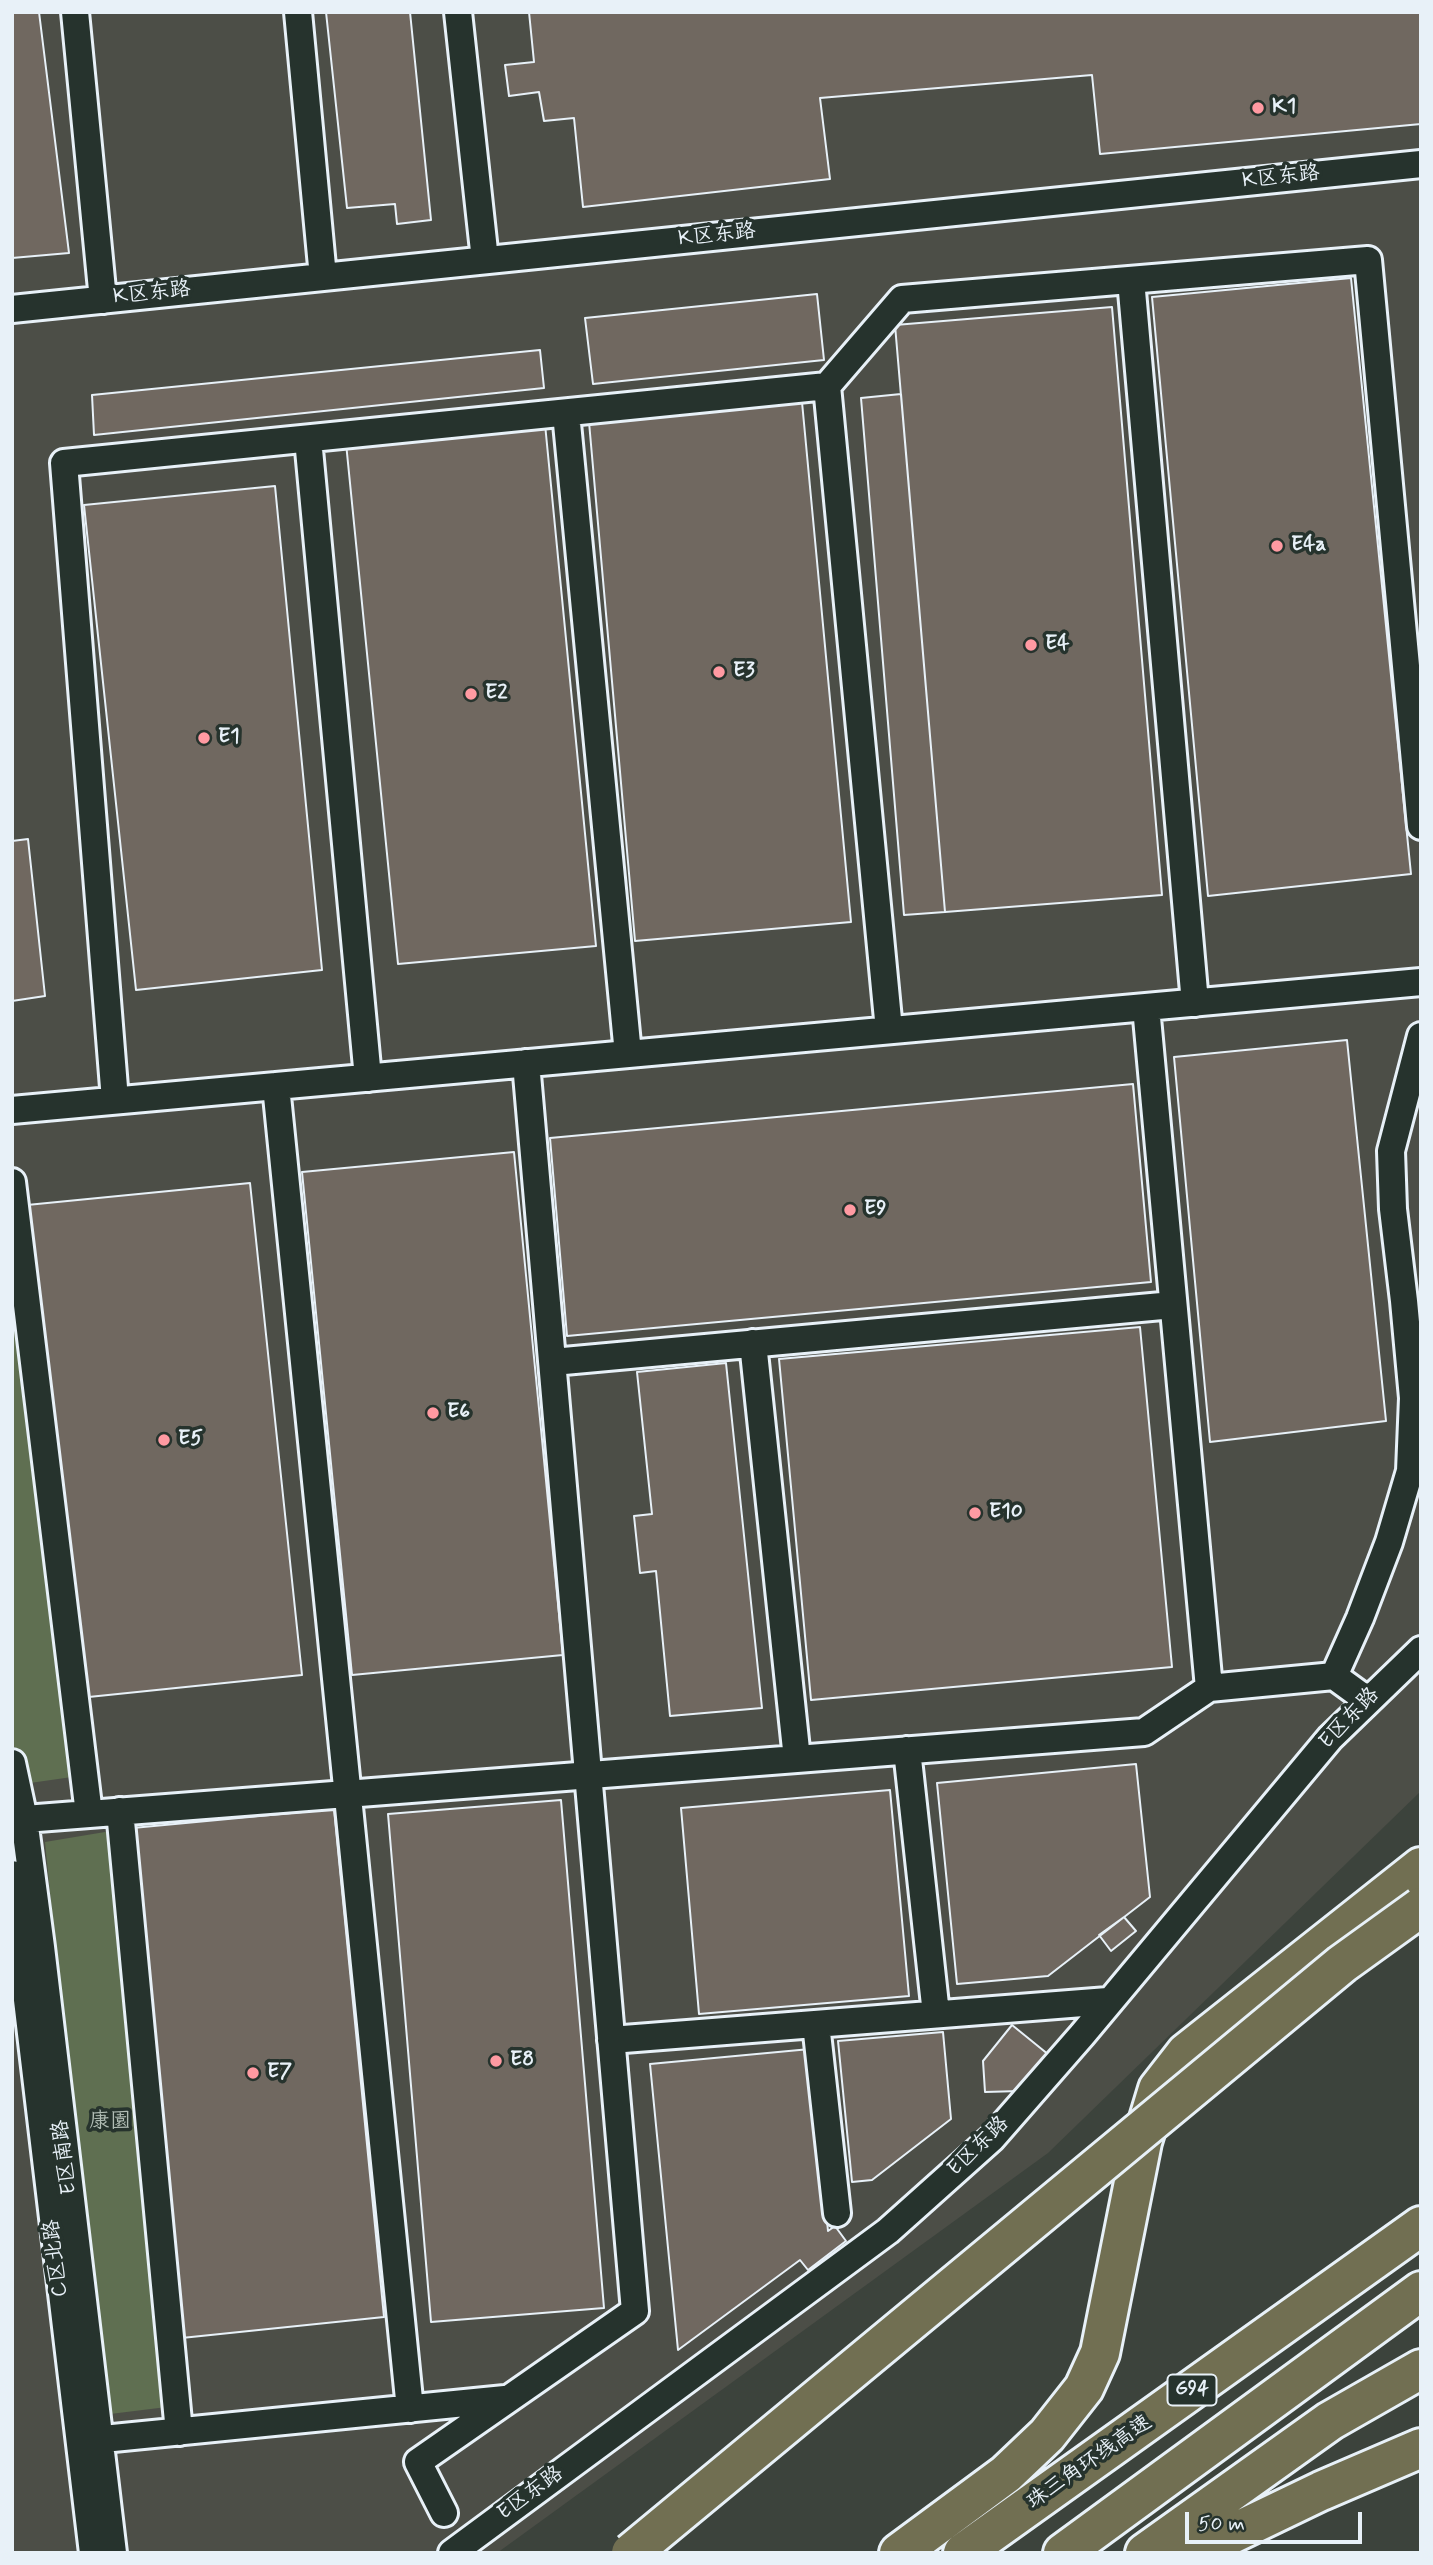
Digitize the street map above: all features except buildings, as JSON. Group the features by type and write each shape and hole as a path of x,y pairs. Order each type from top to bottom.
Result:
{"highway":[{"path":"899,2553 1006,2474 1047,2435 1084,2388 1100,2353 1142,2141 1158,2089 1186,2053 1421,1867"},
{"path":"631,2553 1342,1964 1421,1907"},
{"name":"珠三角环线高速","path":"963,2553 1421,2227"},
{"name":"G94","path":"1063,2553 1421,2291"},
{"path":"1145,2553 1330,2421 1421,2369"},
{"path":"1192,2553 1321,2491 1421,2448"}],"street":[{"path":"75,12 103,300"},
{"path":"298,12 323,277"},
{"path":"458,12 485,260"},
{"name":"K区东路","path":"12,309 1421,164"},
{"path":"115,1100 64,463 827,386 902,299 1368,260 1421,826"},
{"path":"1131,280 1195,1003"},
{"path":"827,386 890,1030"},
{"path":"566,413 628,1054"},
{"path":"307,439 368,1077"},
{"path":"12,1110 1421,982"},
{"path":"1146,1007 1209,1688"},
{"path":"1334,1676 1389,1542 1410,1471 1413,1398 1393,1209 1391,1151 1421,1036"},
{"path":"444,2513 418,2462 635,2311 526,1063"},
{"path":"276,1086 410,2409"},
{"path":"12,1182 89,1814"},
{"path":"552,1362 1173,1305"},
{"path":"753,1343 797,1759"},
{"name":"E区东路","path":"452,2553 888,2231 992,2137 1330,1738 1421,1650"},
{"path":"18,1819 1144,1732 1209,1688 1334,1676 1367,1700"},
{"path":"907,1750 936,2014"},
{"path":"12,1763 25,1949"},
{"path":"120,1811 178,2432"},
{"path":"13,1882 22,1920"},
{"name":"C区北路","path":"25,1949 89,2441 93,2553"},
{"path":"611,2040 1108,2001"},
{"path":"816,2024 837,2213"},
{"path":"113,2553 89,2441 506,2399"}],"shaded area":[{"path":"12,12 1421,12 1421,1791 1048,2153 497,2553 12,2553"}],"green space":[{"path":"12,1248 79,1776 23,1784 22,1787 12,1736"},
{"name":"康園","path":"117,1830 175,2406 102,2415 45,1842"}],"place":[{"name":"K1","path":"1258,108"},
{"name":"E4a","path":"1277,546"},
{"name":"E4","path":"1031,645"},
{"name":"E3","path":"719,672"},
{"name":"E2","path":"471,694"},
{"name":"E1","path":"204,738"},
{"name":"E9","path":"850,1210"},
{"name":"E6","path":"433,1413"},
{"name":"E5","path":"164,1440"},
{"name":"E10","path":"975,1513"},
{"name":"E8","path":"496,2061"},
{"name":"E7","path":"253,2073"}]}
